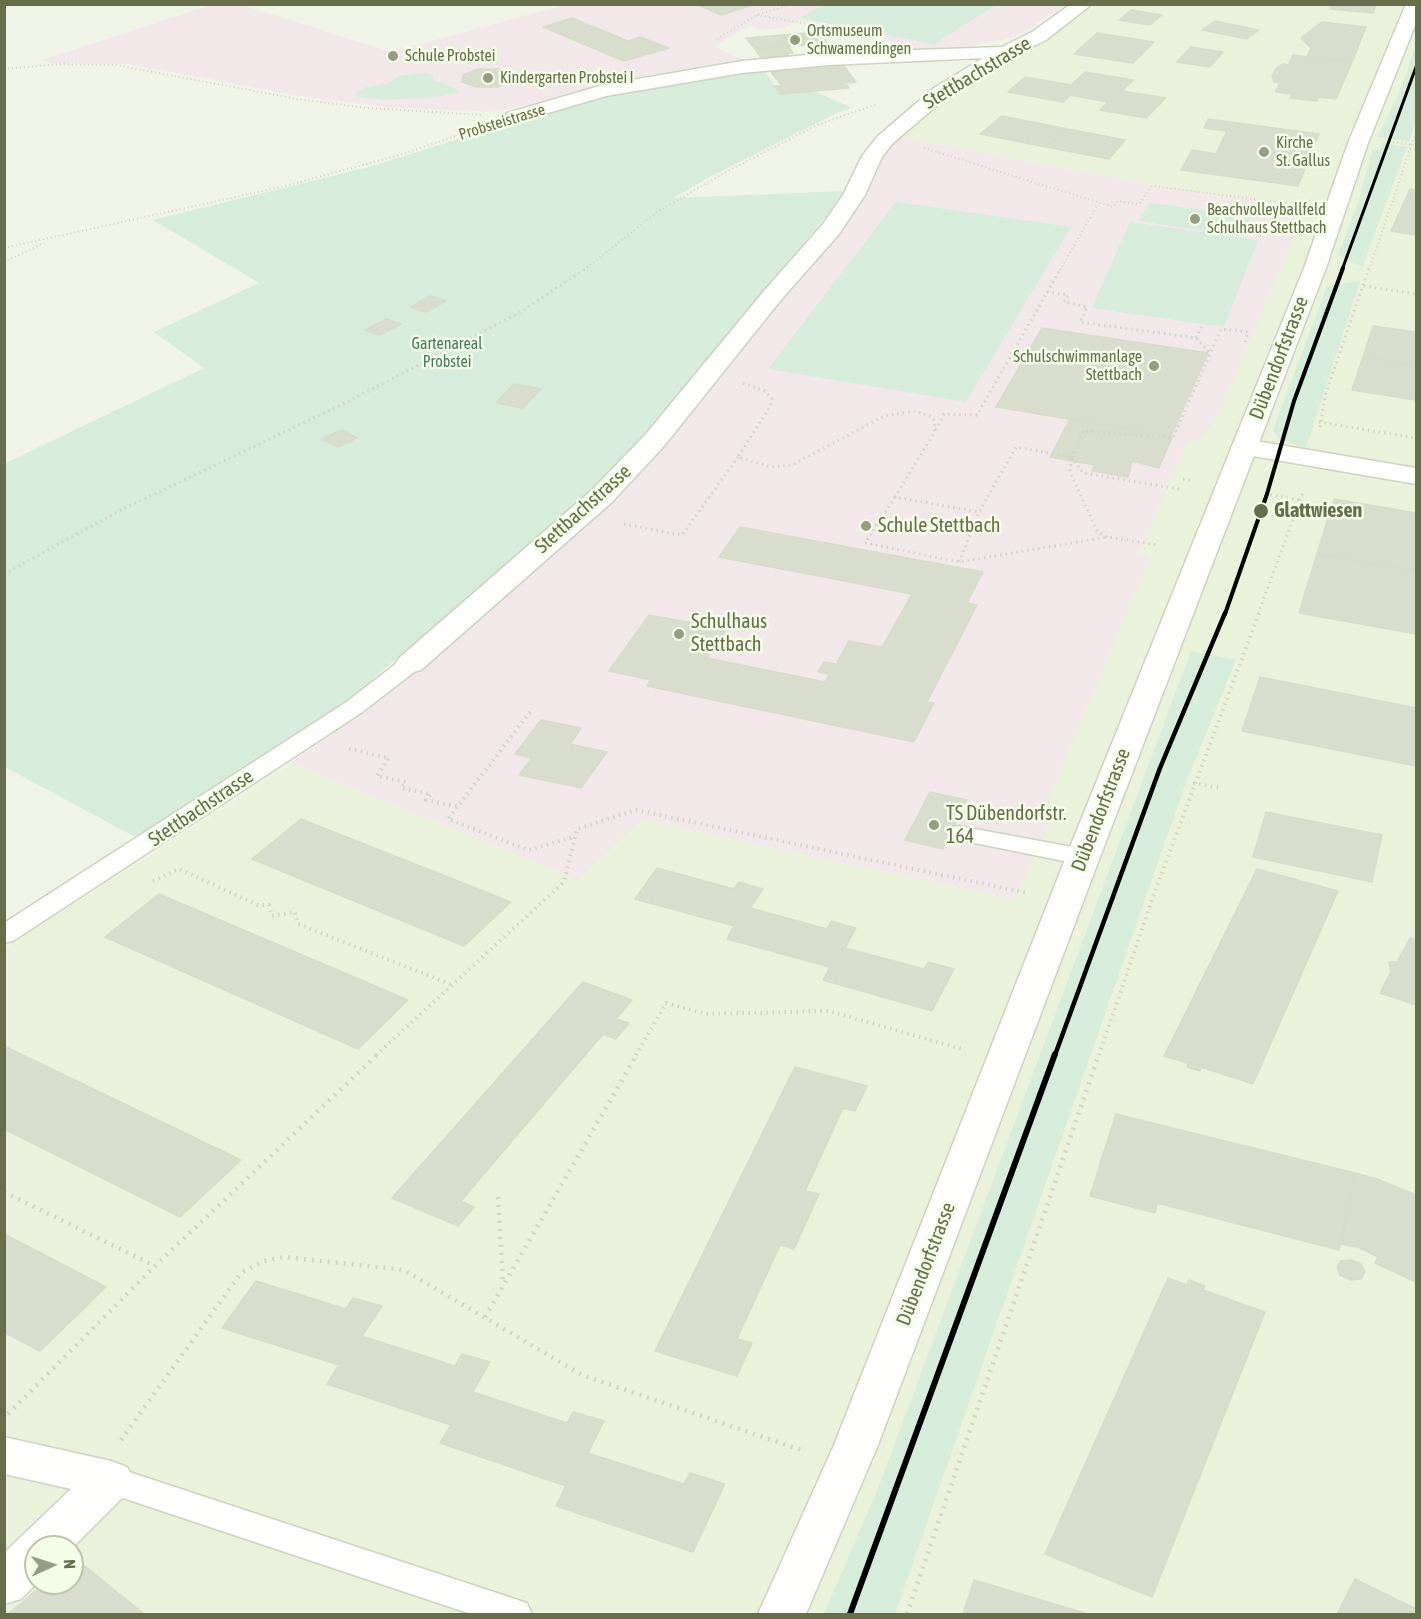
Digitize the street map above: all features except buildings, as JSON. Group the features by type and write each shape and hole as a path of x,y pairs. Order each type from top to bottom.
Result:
{"street":[{"name":"Stettbachstrasse","path":"410,664 602,495 655,440 831,229 854,195 872,156 885,140 941,92 1008,51 1039,36 1083,4"},
{"name":"Dübendorfstrasse","path":"782,1614 856,1445 1083,857 1315,268 1358,143 1416,4"},
{"name":"Probsteistrasse","path":"514,117 603,92 676,77 742,68 829,59 1008,51"},
{"path":"1244,447 1416,476"},
{"path":"4,1455 103,1478 53,1535"},
{"path":"4,1584 24,1565"}],"lane":[{"name":"Stettbachstrasse","path":"4,935 352,708 410,664"},
{"path":"959,833 1083,857"},
{"path":"103,1478 515,1614"}],"path":[{"path":"714,42 728,31 758,15 791,4"},
{"path":"4,69 59,64 116,65 297,99 367,108 514,117"},
{"path":"4,574 119,511 347,402 517,314 596,262 657,212 817,125 878,103"},
{"name":"Probsteistrasse","path":"4,248 50,240 302,181 399,155 514,117"},
{"path":"1321,432 1319,422 1325,396 1416,132"},
{"path":"885,140 923,148 1113,207 1118,201 1139,204 1152,186 1312,206"},
{"path":"1410,149 1416,150"},
{"path":"1098,204 977,416 944,414 895,497 864,543 959,562 1107,537 1159,545"},
{"path":"4,262 50,240"},
{"path":"1364,286 1416,294"},
{"path":"1047,292 1068,296 1064,302 1088,307 1080,322 1196,338 1211,354"},
{"path":"1196,338 1203,324"},
{"path":"1107,537 1097,531 1070,472 1072,457 1083,431 1173,438 1221,329 1248,332 1244,345"},
{"path":"579,515 682,535 738,457 771,405 771,399 765,391 708,374"},
{"path":"738,457 771,467 792,465 876,419 899,412 926,413 935,422 934,433"},
{"path":"1319,422 1416,438"},
{"path":"959,562 979,512 1017,447 1072,457 1083,473 1179,489"},
{"path":"907,1614 1193,783 1231,689 1305,486"},
{"path":"895,497 979,512"},
{"path":"1286,513 1296,511"},
{"path":"530,712 448,819 528,850 575,837"},
{"path":"303,740 389,758 377,776 406,782 401,788 430,794 426,800 458,807"},
{"path":"1193,783 1221,788"},
{"path":"4,1417 155,1266 451,984 564,882 577,829 636,810 1030,894"},
{"path":"148,883 179,869 258,905 269,905 272,916 295,912 298,924 451,984"},
{"path":"485,1317 666,1004 706,1014 829,1011 965,1051"},
{"path":"4,1192 155,1266"},
{"path":"498,1197 503,1285"},
{"path":"103,1478 241,1273 264,1261 284,1257 404,1270 582,1374 801,1450"}],"shaded area":[{"name":"Schule Probstei","path":"211,5 242,5 391,52 564,5 1066,5 1016,37 956,49 911,50 879,37 798,20 785,28 758,30 750,25 714,46 742,60 620,80 499,112 388,107 293,95 129,64 51,63 42,60"},
{"path":"1096,5 1416,5 1416,1614 5,1614 5,948 262,784 430,664 592,516 880,157 922,115 962,84 1040,42"},
{"name":"Schule Stettbach","path":"900,137 1152,185 1306,207 1218,417 1199,441 1188,440 1139,553 1151,556 1042,814 1048,824 1016,900 641,820 578,880 290,763 366,712 613,498 880,157"}],"green space":[{"path":"823,5 996,5 934,44 800,18"},
{"path":"1416,46 1416,120 1409,141 1377,137 1400,91"},
{"name":"Gartenareal Probstei","path":"763,69 780,94 814,91 852,108 839,112 713,175 674,198 847,191 643,439 592,493 343,704 141,840 5,767 4,464 204,368 154,332 259,283 153,220 373,166 522,119 620,93"},
{"path":"428,73 433,76 434,81 459,89 458,93 437,97 382,100 355,96 355,92 367,87 389,83 399,76"},
{"path":"1382,143 1407,147 1362,267 1338,255 1358,203 1373,149 1380,150"},
{"path":"896,202 1071,227 966,402 768,369"},
{"name":"Beachvolleyballfeld Schulhaus Stettbach","path":"1150,203 1251,216 1242,236 1138,221"},
{"path":"1130,222 1258,240 1224,327 1092,308"},
{"path":"1360,281 1306,448 1278,438 1273,430 1327,286"},
{"path":"1191,651 1236,660 1186,782 895,1614 824,1614 877,1491"}],"transit line":[{"path":"850,1614 1160,768 1214,644 1267,494 1294,401 1416,67"}],"place":[{"name":"Ortsmuseum Schwamendingen","path":"795,40"},
{"name":"Schule Probstei","path":"393,56"},
{"name":"Kindergarten Probstei I","path":"488,78"},
{"name":"Kirche St. Gallus","path":"1264,152"},
{"name":"Beachvolleyballfeld Schulhaus Stettbach","path":"1195,219"},
{"name":"Schulschwimmanlage Stettbach","path":"1154,366"},
{"name":"Glattwiesen","path":"1261,511"},
{"name":"Schule Stettbach","path":"866,526"},
{"name":"Schulhaus Stettbach","path":"679,634"},
{"name":"TS Dübendorfstr. 164","path":"934,825"}]}
